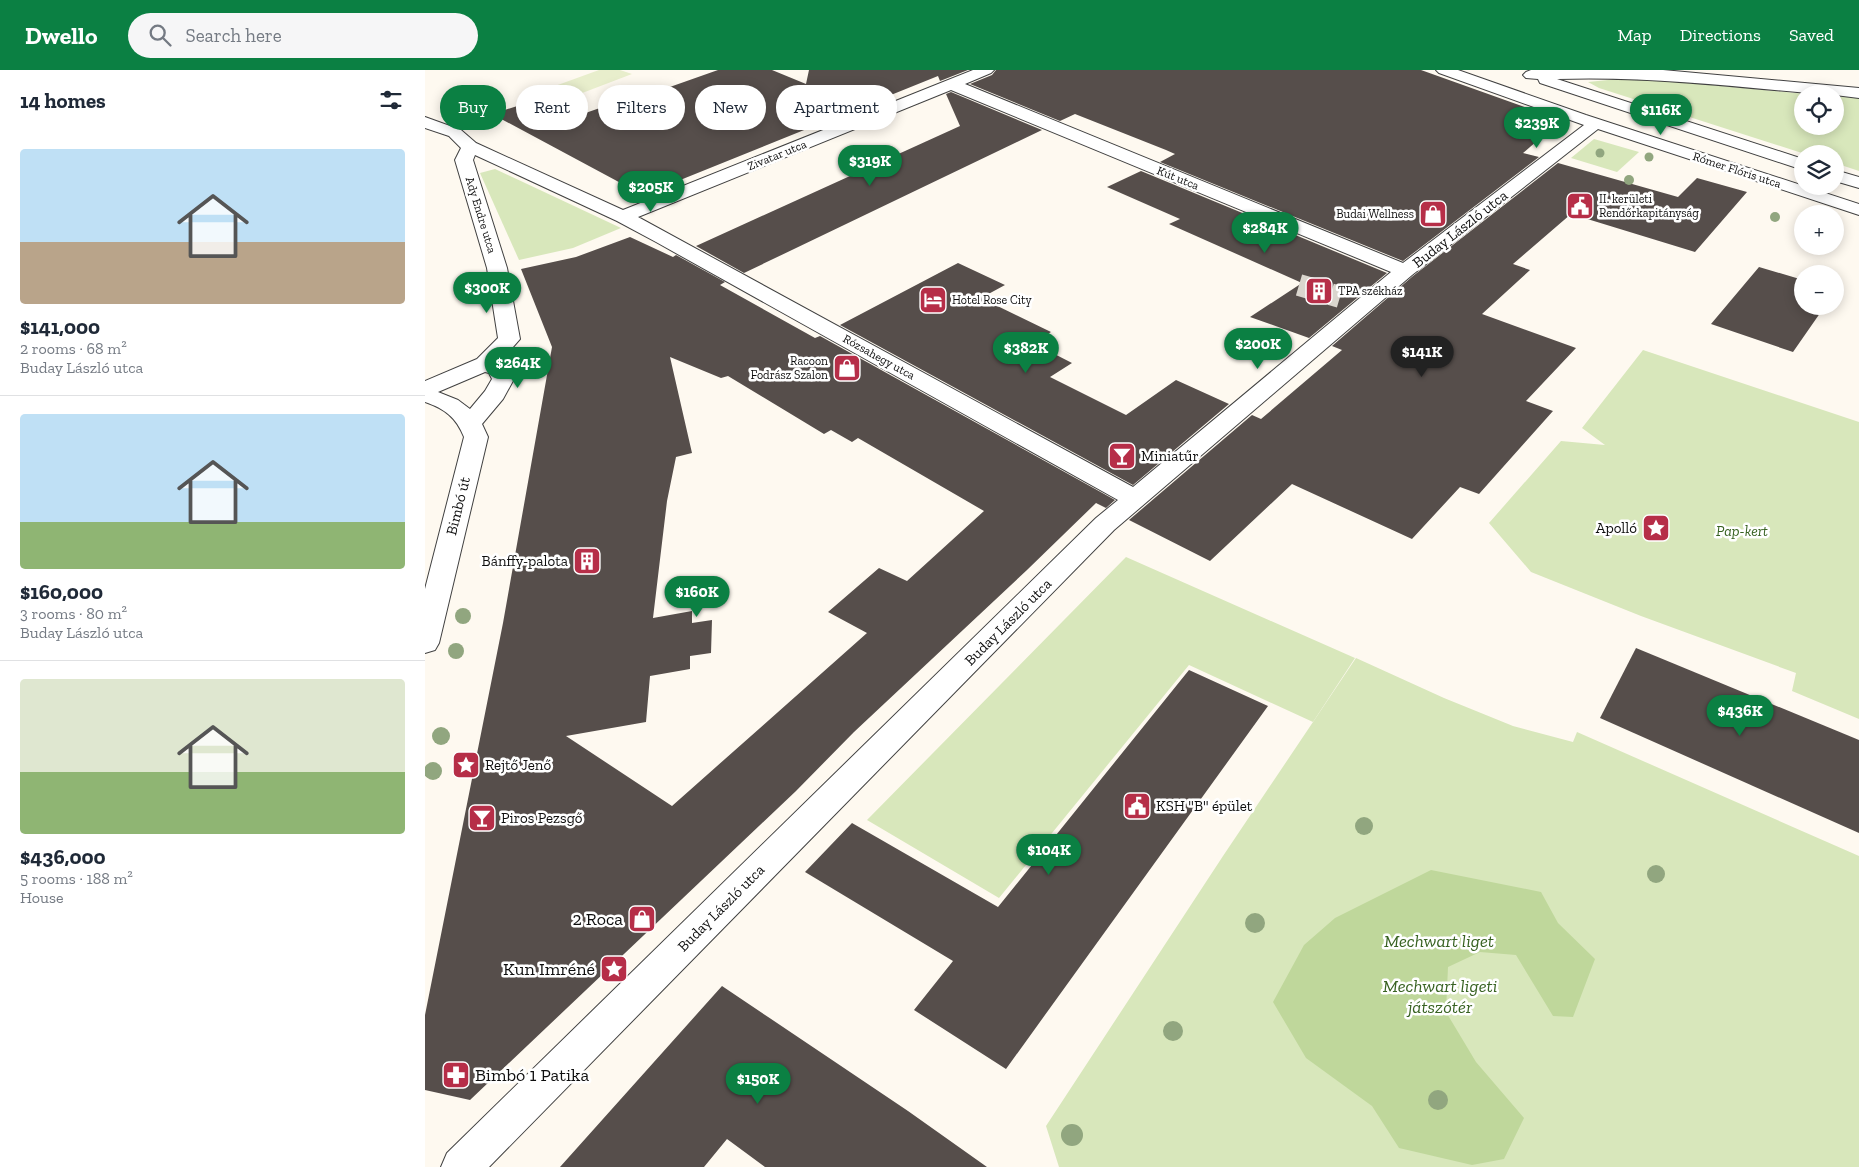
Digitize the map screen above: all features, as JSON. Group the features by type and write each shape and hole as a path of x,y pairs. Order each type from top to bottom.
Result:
{"street":[{"name":"Zivatar utca","path":"623,217 986,70"},
{"name":"Rómer Flóris utca","path":"1445,70 1596,123 1859,210"},
{"path":"1523,72 1663,75 1859,93"},
{"path":"1523,72 1562,87 1794,162"},
{"name":"Kút utca","path":"951,84 1405,271"},
{"path":"425,122 455,133 470,147 623,217"},
{"name":"Buday László utca","path":"461,1167 1105,524 1405,271 1596,123"},
{"name":"Ady Endre utca","path":"425,389 485,364 498,353 509,339 497,268 464,160 470,147"},
{"path":"1844,178 1859,183"},
{"name":"Rózsahegy utca","path":"623,217 1134,498"},
{"path":"425,395 450,402 471,422 495,394 503,379 497,370 485,364"},
{"name":"Bimbó út","path":"425,643 475,437 471,422"}],"green space":[{"path":"599,70 620,70 632,74 603,85 598,85 598,87 588,91 588,85 558,85"},
{"path":"1648,79 1794,93 1794,135 1844,135 1844,97 1859,98 1859,171 1844,166 1844,145 1794,145 1794,150 1599,88 1588,82"},
{"path":"1594,139 1639,152 1617,172 1571,158"},
{"path":"495,169 621,228 573,248 519,260 480,173"},
{"name":"Pap-kert","path":"1643,350 1859,422 1859,719 1792,691 1796,673 1641,616 1531,572 1489,523 1561,441 1605,445 1582,428"},
{"path":"1126,557 1355,658 1313,722 1189,665 999,898 867,820"},
{"name":"Mechwart liget","path":"1356,658 1444,698 1513,726 1573,742 1577,732 1859,856 1859,1167 1059,1167 1046,1126 1223,856"},
{"name":"Mechwart ligeti játszótér","path":"1431,870 1541,892 1558,923 1595,959 1573,1017 1553,1016 1516,955 1480,952 1448,967 1446,1012 1476,1062 1524,1118 1504,1159 1472,1165 1399,1148 1372,1106 1306,1058 1273,1002 1304,945 1335,918"}],"building":[{"path":"718,70 772,70 806,84 809,70 968,70 940,81 938,76 897,93 897,85 776,85 776,130 804,130 643,195 522,130 588,130 588,112 598,109 598,130 685,130 685,85 676,85"},
{"path":"996,70 1421,70 1561,120 1523,153 1539,157 1403,261 1160,162 1175,154 1166,150 1075,114 1060,121 970,84 992,75"},
{"path":"951,92 1042,130 744,273 696,246 960,126 946,94"},
{"path":"516,106 516,127 506,122 506,110"},
{"path":"1558,163 1678,197 1697,178 1747,192 1695,252 1571,214 1513,264 1530,270 1482,314 1576,348 1526,401 1553,411 1479,494 1460,487 1412,539 1292,484 1210,561 1129,520 1252,415 1261,419 1342,350 1332,346 1413,276"},
{"path":"1141,171 1387,273 1309,338 1250,317 1302,283 1169,224 1180,219 1107,187"},
{"path":"630,237 673,257 676,255 725,282 720,285 815,338 820,336 1115,500 1106,508 1096,503 470,1100 425,1090 425,1015 503,623 552,347 521,269 576,257","holes":["670,357 721,378 728,376 824,434 831,430 852,442 858,438 984,511 907,581 879,568 828,612 867,633 672,806 566,736 646,722 650,676 690,669 690,656 711,653 712,620 692,623 692,611 653,618 667,501 676,457 692,453"]},
{"path":"958,263 1005,285 981,298 1051,332 1033,343 1072,363 1050,377 1126,415 1176,380 1229,404 1133,485 840,325"},
{"path":"1759,267 1794,277 1794,315 1819,315 1793,352 1711,324"},
{"path":"1636,648 1859,740 1859,833 1600,718"},
{"name":"KSH \"B\" épület","path":"1189,670 1268,706 1006,1069 914,1010 953,961 805,872 852,823 998,907"},
{"path":"722,986 908,1111 987,1167 765,1167 727,1139 704,1167 560,1167"}],"tunnel":[{"path":"1299,285 1340,297"}],"place":[{"name":"II. kerületi Rendőrkapitányság","path":"1580,206"},
{"name":"Budai Wellness","path":"1433,214"},
{"name":"TPA székház","path":"1319,291"},
{"name":"Hotel Rose City","path":"933,300"},
{"name":"Racoon Fodrász Szalon","path":"847,368"},
{"name":"Miniatűr","path":"1122,456"},
{"name":"Apolló","path":"1656,528"},
{"name":"Bánffy-palota","path":"587,561"},
{"name":"Rejtő Jenő","path":"466,765"},
{"name":"KSH \"B\" épület","path":"1137,806"},
{"name":"Piros Pezsgő","path":"482,818"},
{"name":"2 Roca","path":"642,919"},
{"name":"Kun Imréné","path":"614,969"},
{"name":"Bimbó 1 Patika","path":"456,1075"}]}
